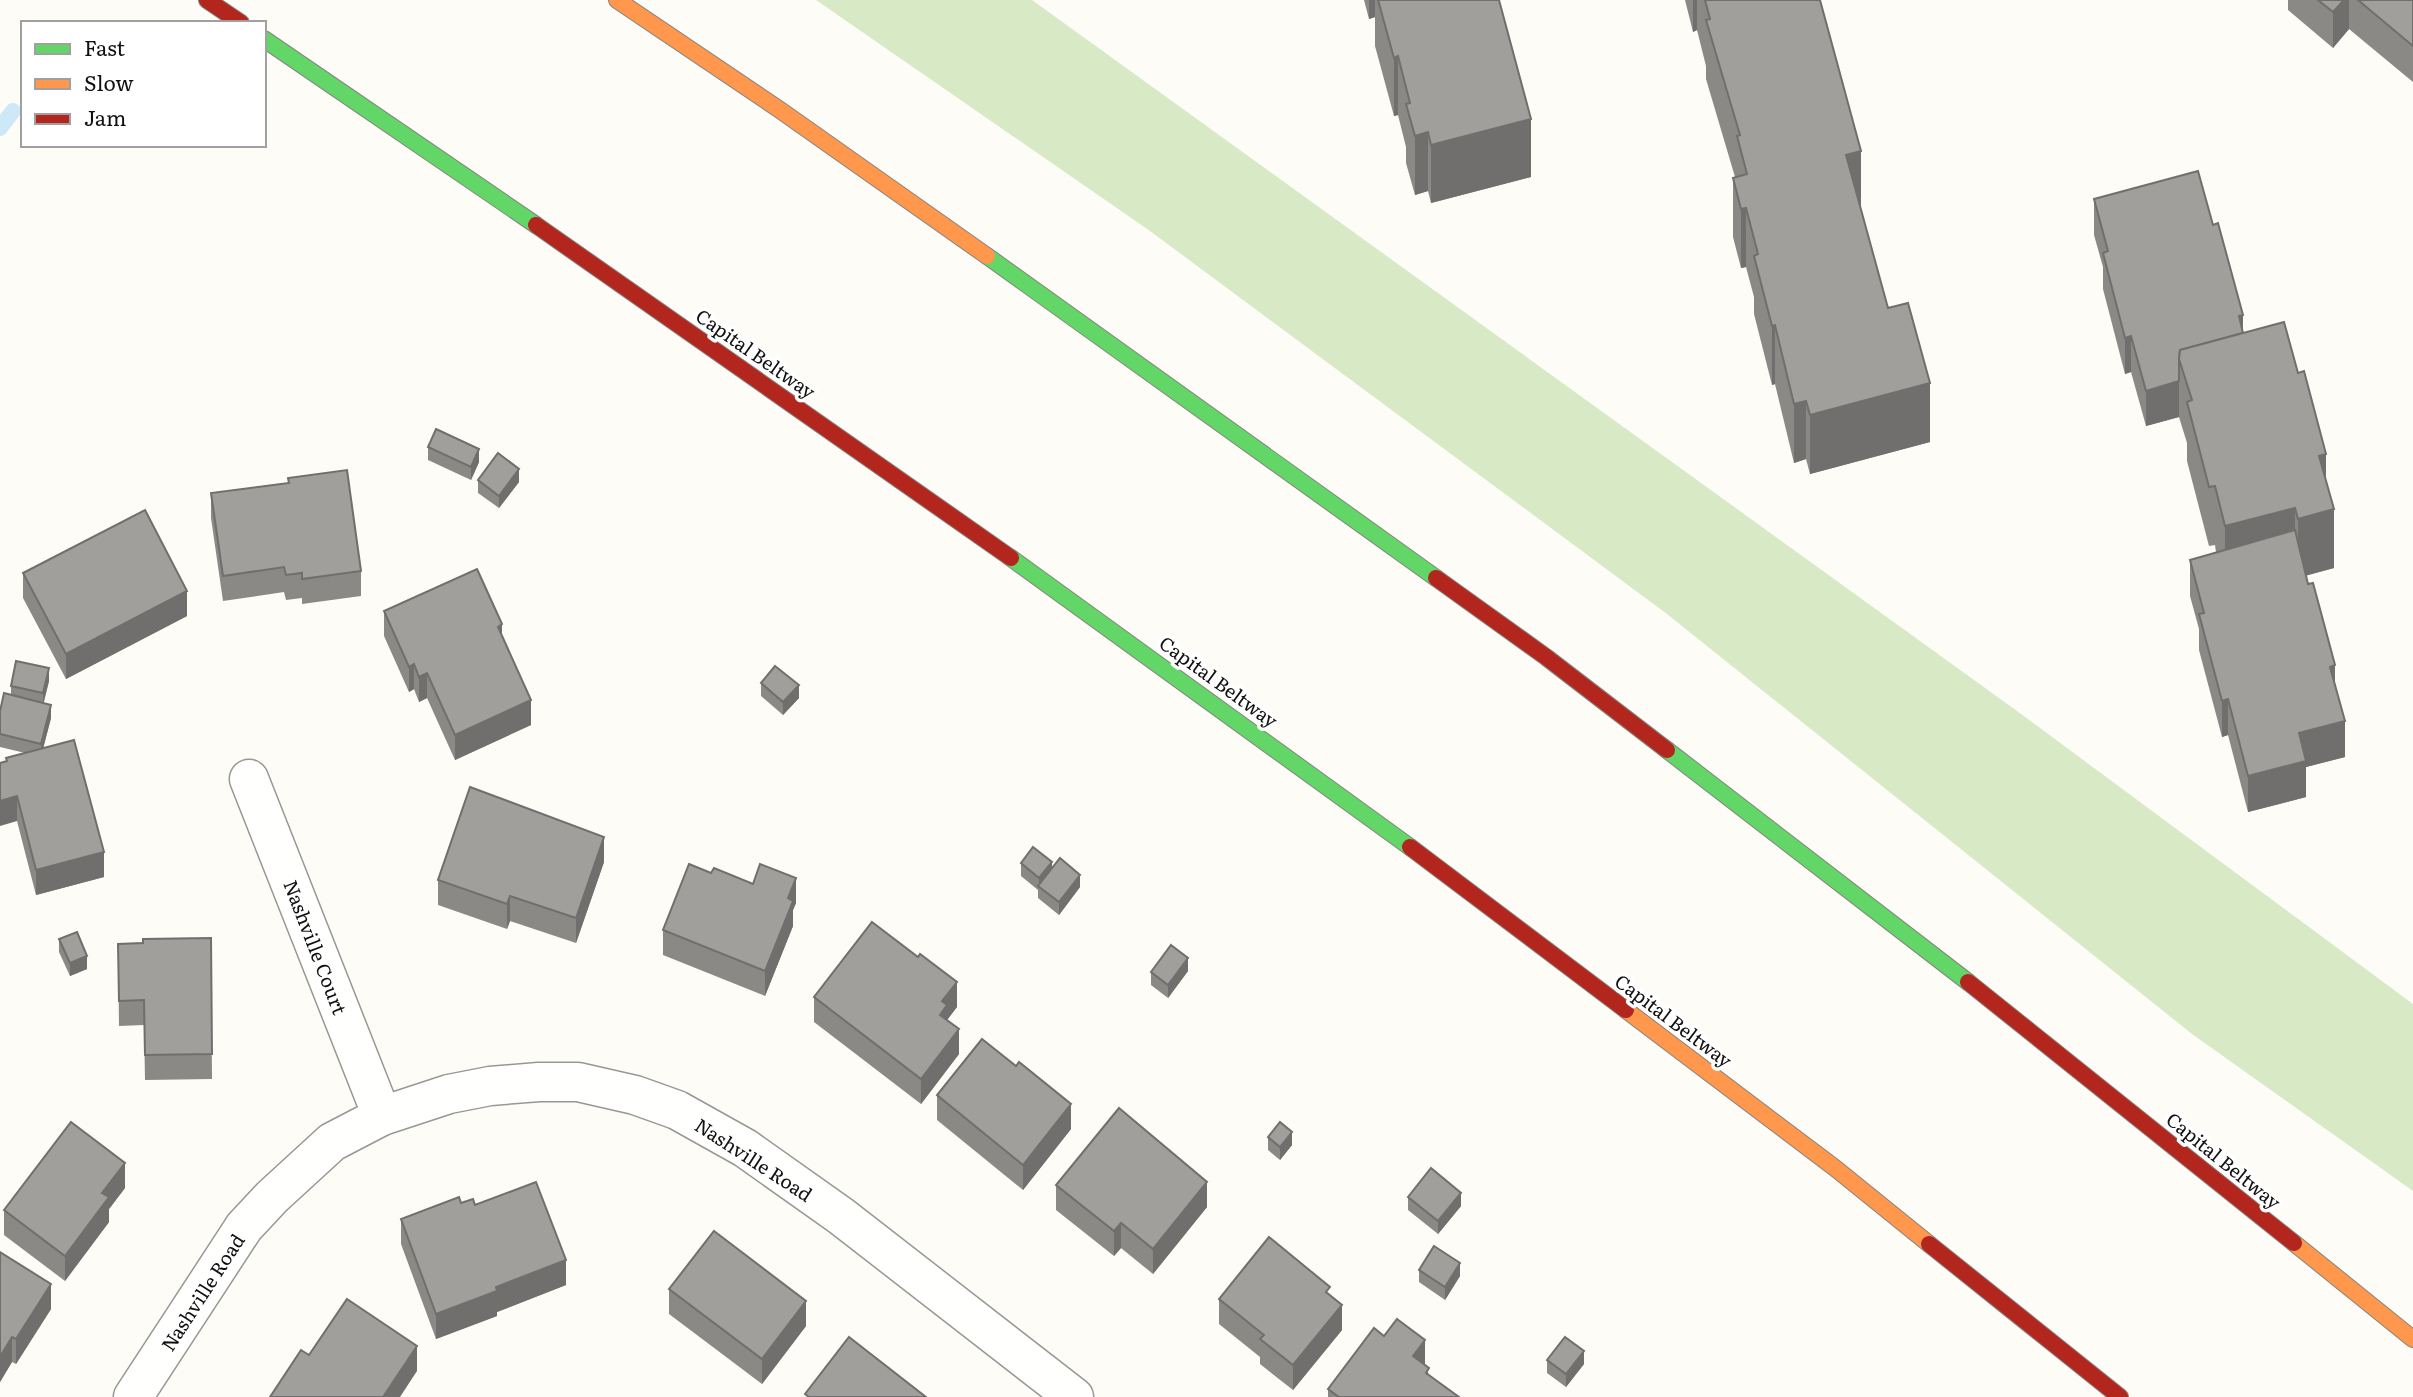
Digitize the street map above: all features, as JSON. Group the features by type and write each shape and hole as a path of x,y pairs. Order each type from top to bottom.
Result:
{"highway":[{"path":"207,0 237,21"},
{"name":"Capital Beltway","path":"617,0 780,110 1147,369 1546,657 1989,998 2413,1339"},
{"name":"Capital Beltway","path":"266,40 953,516 1396,836 1835,1168 2120,1397"}],"street":[{"name":"Nashville Court","path":"249,779 382,1116"},
{"name":"Nashville Road","path":"133,1397 244,1227 272,1197 332,1142 382,1116 449,1094 490,1086 539,1082 578,1082 635,1095 677,1110 745,1148 841,1216 1074,1397"}],"green space":[{"path":"816,0 1032,0 2017,711 2413,1004 2413,1191 2192,1034 1667,614 1150,231"}],"building":[{"path":"1378,0 1499,0 1531,119 1431,145 1428,132 1415,136 1406,104 1410,103 1398,56 1394,58"},
{"path":"1705,0 1820,0 1861,151 1846,155 1888,308 1908,303 1930,383 1810,415 1806,401 1794,404 1775,325 1772,326 1754,256 1758,254 1746,208 1741,209 1733,178 1747,174 1737,136 1740,135 1706,20 1710,19"},
{"path":"2318,0 2344,0 2333,12"},
{"path":"2358,0 2413,0 2413,46"},
{"path":"2198,171 2213,225 2218,223 2243,315 2239,316 2243,333 2180,350 2179,381 2146,391 2131,336 2125,338 2103,253 2108,251 2094,199"},
{"path":"2284,322 2298,373 2304,371 2326,454 2319,456 2334,509 2298,519 2295,508 2225,526 2215,486 2209,487 2187,402 2192,400 2179,359 2180,350"},
{"path":"436,429 479,449 471,467 428,447"},
{"path":"498,453 519,469 499,496 478,480"},
{"path":"347,470 361,571 302,579 302,573 286,575 284,567 223,576 211,493 289,483 288,478"},
{"path":"145,510 187,591 66,654 23,573"},
{"path":"2295,530 2308,584 2313,583 2335,665 2330,667 2345,721 2299,733 2306,761 2248,776 2228,699 2222,701 2199,614 2204,613 2190,560"},
{"path":"477,569 502,624 498,627 531,700 455,735 427,673 419,677 414,664 409,667 384,611"},
{"path":"16,661 49,668 43,693 11,686"},
{"path":"775,666 799,685 783,702 761,683"},
{"path":"4,693 51,705 41,744 0,734 0,711"},
{"path":"74,740 104,852 36,870 17,796 0,801 0,763 7,761 6,758"},
{"path":"470,787 604,837 576,918 510,896 507,904 438,880"},
{"path":"1033,847 1052,862 1039,878 1021,863"},
{"path":"1060,858 1080,875 1059,902 1038,886"},
{"path":"689,864 711,873 714,868 753,884 760,864 796,878 788,898 793,901 765,971 663,930"},
{"path":"872,922 957,982 942,1001 947,1005 940,1015 959,1029 921,1079 814,997"},
{"path":"77,932 87,956 70,963 59,939"},
{"path":"211,938 212,1054 145,1055 144,1000 119,1001 118,944 143,943 143,939"},
{"path":"1171,945 1188,958 1168,985 1151,972"},
{"path":"982,1039 1016,1066 1019,1062 1071,1104 1023,1165 937,1095"},
{"path":"1119,1108 1207,1182 1153,1249 1121,1223 1114,1231 1056,1185"},
{"path":"71,1122 125,1163 102,1193 109,1197 65,1256 4,1210"},
{"path":"1280,1122 1292,1132 1280,1147 1268,1137"},
{"path":"1431,1168 1461,1193 1438,1221 1408,1197"},
{"path":"536,1182 566,1260 496,1287 497,1291 436,1314 401,1219 459,1197 461,1203 473,1199 475,1205"},
{"path":"714,1231 806,1301 762,1359 669,1289"},
{"path":"1269,1237 1330,1287 1326,1292 1342,1305 1293,1365 1260,1339 1264,1335 1219,1299"},
{"path":"1434,1246 1460,1263 1445,1287 1419,1270"},
{"path":"0,1252 51,1284 16,1339 12,1337 0,1357"},
{"path":"347,1299 417,1346 383,1397 270,1397 301,1350 309,1355"},
{"path":"1397,1319 1425,1340 1413,1356 1429,1368 1426,1373 1459,1397 1339,1397 1328,1389 1374,1328 1384,1336"},
{"path":"849,1337 926,1397 809,1397 805,1394"},
{"path":"1565,1337 1584,1351 1566,1374 1547,1360"}],"waterway":[{"path":"0,128 13,111"}],"traffic: fast":[{"path":"266,40 536,225"},
{"path":"987,256 1436,578"},
{"path":"1011,558 1410,847"},
{"path":"1667,750 1968,982"}],"traffic: slow":[{"path":"617,0 780,110 987,256"},
{"path":"1626,1010 1835,1168 1929,1244"},
{"path":"2294,1243 2413,1339"}],"traffic: jam":[{"path":"207,0 238,21"},
{"path":"536,225 1011,558"},
{"path":"1436,578 1546,657 1667,750"},
{"path":"1410,847 1626,1010"},
{"path":"1968,982 2294,1243"},
{"path":"1929,1244 2120,1397"}]}
